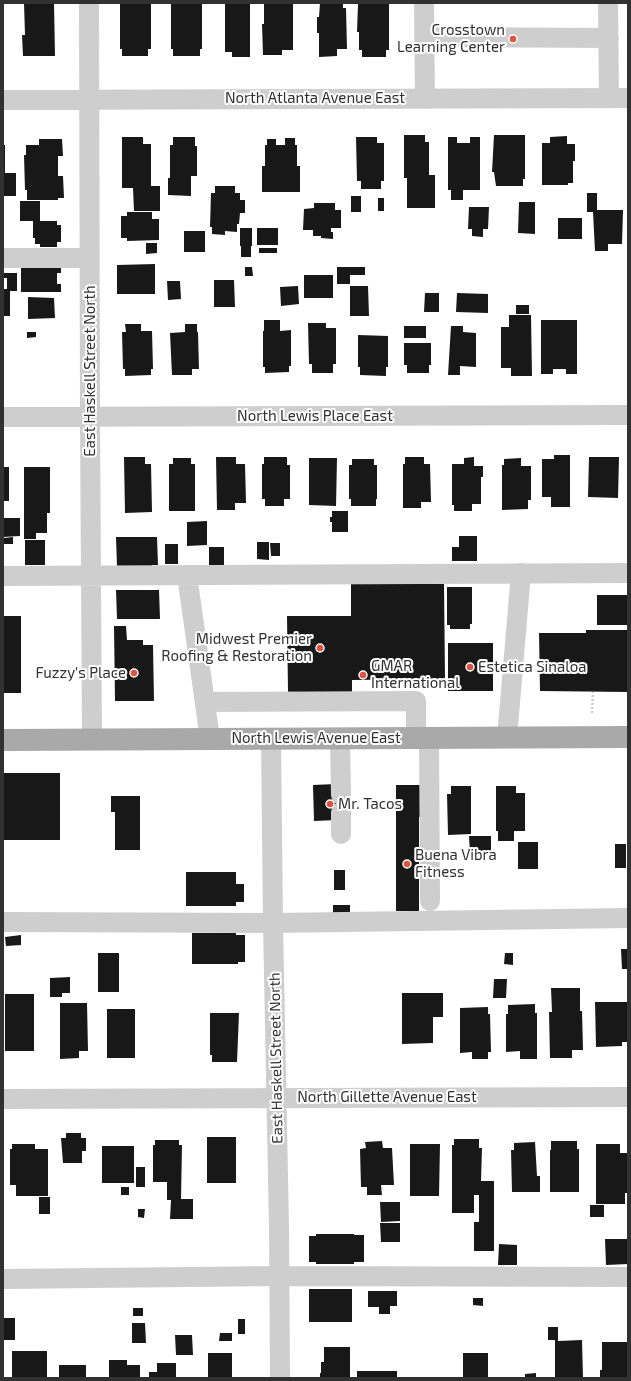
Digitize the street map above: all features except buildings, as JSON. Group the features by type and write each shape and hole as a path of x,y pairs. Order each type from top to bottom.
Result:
{"main road":[{"name":"North Lewis Avenue East","path":"3,740 628,737"}],"street":[{"name":"East Haskell Street North","path":"89,3 92,739"},
{"path":"424,3 425,98"},
{"path":"608,3 609,38 619,98"},
{"path":"424,36 609,38"},
{"name":"North Atlanta Avenue East","path":"3,100 619,98"},
{"path":"3,258 89,258"},
{"name":"North Lewis Place East","path":"3,417 628,415"},
{"path":"3,576 628,573"},
{"path":"507,738 521,574"},
{"path":"187,575 210,739"},
{"path":"205,702 416,701 423,738 430,901"},
{"name":"East Haskell Street North","path":"271,738 280,1276 280,1378"},
{"path":"340,738 341,834"},
{"path":"3,922 273,923 628,918"},
{"name":"North Gillette Avenue East","path":"3,1099 628,1097"},
{"path":"3,1279 280,1276 628,1277"}],"path":[{"path":"592,713 593,692"}],"place":[{"name":"Crosstown Learning Center","path":"513,39"},
{"name":"Midwest Premier Roofing & Restoration","path":"320,648"},
{"name":"Estetica Sinaloa","path":"470,667"},
{"name":"Fuzzy's Place","path":"134,673"},
{"name":"GMAR International","path":"363,675"},
{"name":"Mr. Tacos","path":"330,804"},
{"name":"Buena Vibra Fitness","path":"407,864"}]}
